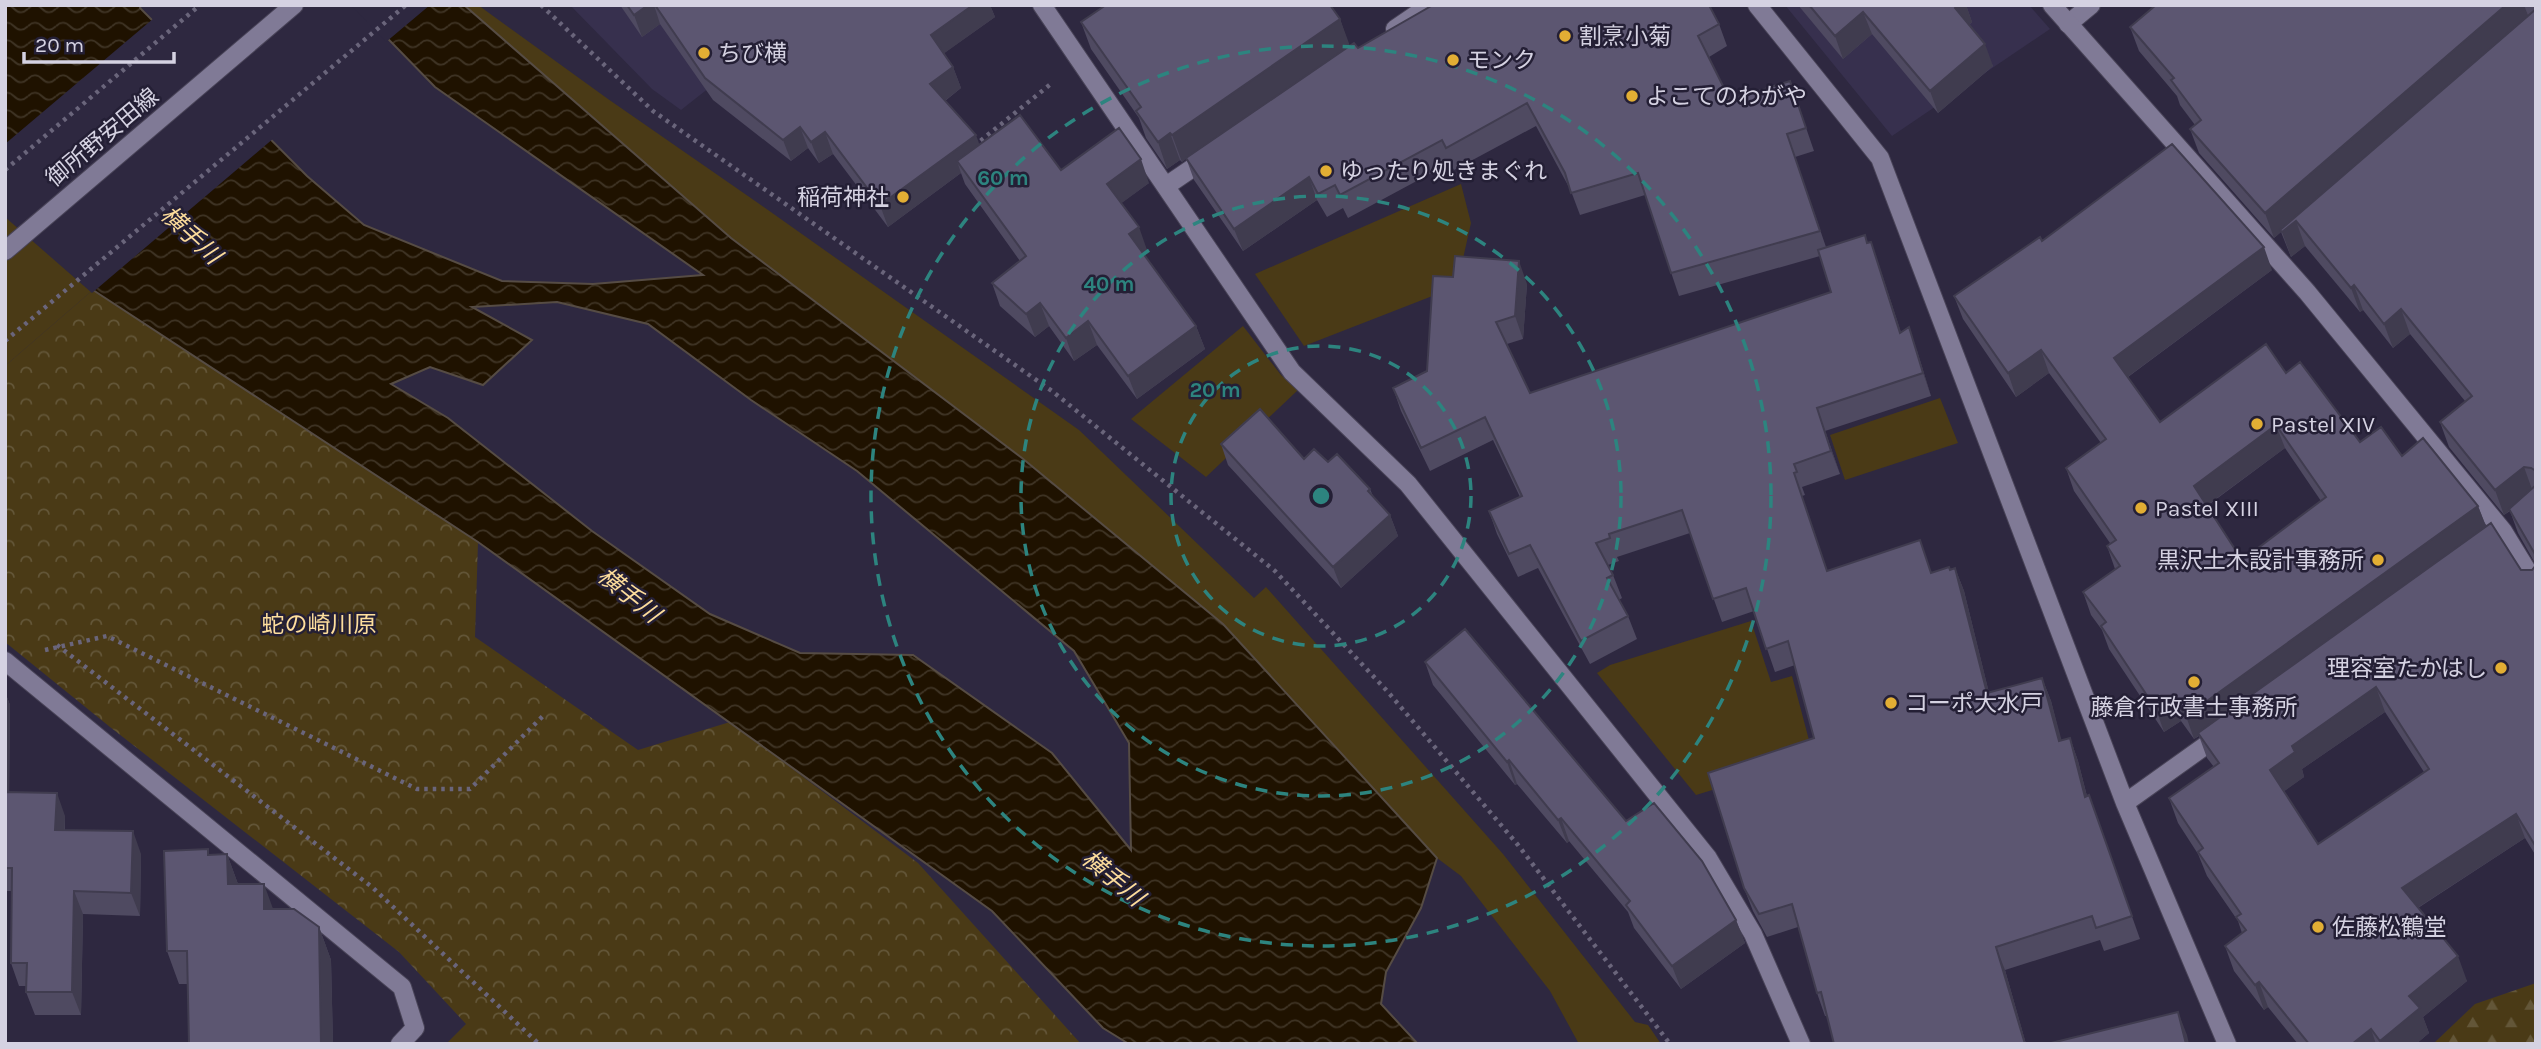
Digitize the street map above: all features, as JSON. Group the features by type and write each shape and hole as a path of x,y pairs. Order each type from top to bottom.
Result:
{"street":[{"name":"御所野安田線","path":"5,251 294,5"},
{"path":"1042,5 1292,372 1408,484 1709,858 1753,934 1801,1044"},
{"path":"1384,37 1430,5"},
{"path":"1757,5 1880,158 2125,803 2227,1044"},
{"path":"2052,5 2278,250 2307,292 2536,585"},
{"path":"2068,24 2091,5"},
{"path":"1166,186 1224,147"},
{"path":"2498,535 2519,517"},
{"path":"7,662 402,987 415,1028 400,1044"},
{"path":"2125,803 2236,723"}],"path":[{"path":"5,170 200,5"},
{"path":"5,341 406,5"},
{"path":"541,5 653,111 1052,391 1275,571 1388,692 1518,845 1670,1044"},
{"path":"971,148 1080,61"},
{"path":"7,662 57,645 107,636 417,789 470,789 545,714"},
{"path":"57,645 372,887 540,1044"},
{"path":"528,1044 534,1038"}],"shaded area":[{"path":"570,5 814,5 681,110 652,89"},
{"path":"1785,5 2029,5 2050,29 1892,136"}],"green space":[{"path":"464,5 478,5 1079,430 1254,598 1266,587 1503,854 1635,1022 1648,1025 1661,1044 1579,1044 1550,991 1461,876 1437,858 1223,624 1022,458 731,238"},
{"path":"1461,184 1471,223 1460,272 1435,295 1304,346 1255,274"},
{"path":"5,212 93,290 5,366"},
{"name":"蛇の崎川原","path":"93,290 478,542 475,637 638,750 730,722 918,863 1081,1044 446,1044 466,1024 399,952 5,642 5,366"},
{"path":"1243,326 1281,375 1298,390 1206,477 1131,419"},
{"path":"1940,398 1958,443 1845,480 1830,435"},
{"path":"1751,621 1771,682 1792,676 1814,759 1696,795 1597,673 1610,665"},
{"path":"2536,983 2536,1044 2433,1044 2475,1004"}],"water":[{"name":"横手川","path":"5,5 141,5 140,8 307,176 364,225 502,281 593,284 703,275 435,87 355,5 464,5 731,238 1022,458 1223,624 1437,858 1421,908 1386,972 1381,1004 1418,1044 1129,1044 1103,1028 992,911 478,542 93,290 5,212","holes":["557,302 648,324 751,400 857,471 1074,651 1129,743 1131,850 1052,753 913,655 800,653 710,614 592,531 448,418 391,384 430,367 483,385 532,340 472,307"]}],"pier":[{"path":"351,5 430,5 386,42"},
{"path":"154,18 274,138 92,293 5,217 5,144"}],"building":[{"path":"627,5 648,5 634,15"},
{"path":"655,5 973,5 931,35 953,67 930,84 976,135 880,205 825,132 811,142 800,127 783,140 705,78"},
{"path":"1106,5 1330,5 1340,19 1158,142 1136,111 1141,107 1081,22"},
{"path":"1433,5 1709,5 1719,24 1698,36 1730,100 1790,81 1806,128 1787,134 1820,231 1671,273 1638,173 1571,193 1565,173 1527,103 1446,148 1442,140 1340,195 1335,185 1318,194 1309,177 1234,229 1186,158 1354,43 1358,48"},
{"path":"1809,5 1957,5 1955,8 1985,44 1930,91 1863,12 1835,36"},
{"path":"2156,5 2506,5 2265,213 2190,129 2201,120 2171,80 2174,78 2130,27"},
{"path":"2536,9 2536,471 2524,467 2495,490 2440,422 2472,396 2401,309 2384,324 2354,285 2351,288 2296,221 2282,232 2280,230"},
{"path":"1020,115 1061,170 1119,128 1141,159 1107,184 1139,227 1129,234 1196,326 1128,376 1088,321 1066,338 1040,303 1026,314 992,283 1026,256 957,161"},
{"path":"2172,144 2264,247 2114,358 2160,422 2266,344 2286,373 2300,362 2360,442 2381,427 2402,456 2423,438 2478,506 2186,716 2173,698 2156,709 2101,626 2106,622 2083,592 2120,566 2107,546 2116,540 2066,468 2106,439 2041,350 2008,373 1954,296 2040,237 2042,241","holes":["2276,425 2326,497 2242,560 2194,486"]},
{"path":"1865,235 1867,243 1871,242 1900,333 1909,327 1923,373 1817,408 1831,451 1794,464 1797,472 1794,473 1827,571 1920,540 1931,573 1949,567 1950,570 1955,568 1987,693 2042,678 2059,741 2070,738 2085,797 2089,795 2132,916 2096,928 2092,916 1996,947 2025,1044 1834,1044 1821,992 1817,993 1792,904 1759,914 1744,888 1708,773 1814,738 1788,641 1766,649 1746,588 1713,599 1682,510 1609,534 1610,538 1596,543 1613,575 1607,578 1628,616 1581,641 1530,545 1509,554 1489,511 1522,496 1485,417 1421,448 1393,388 1427,371 1433,276 1453,277 1455,256 1519,261 1515,316 1496,322 1530,393 1831,292 1818,250"},
{"path":"1260,409 1304,459 1314,449 1328,462 1337,454 1390,515 1333,567 1221,444"},
{"path":"2536,485 2536,556 2509,509"},
{"path":"2491,523 2521,570 2532,570 2536,565 2536,847 2516,814 2402,888 2458,956 2409,996 2420,1008 2380,1041 2371,1029 2352,1044 2309,1044 2259,982 2255,985 2225,946 2246,930 2236,917 2241,914 2198,852 2203,848 2169,798 2219,763 2198,733","holes":["2376,687 2429,769 2318,844 2270,770 2295,752 2292,746"]},
{"path":"1465,629 1626,821 1654,803 1702,861 1736,920 1672,966 1626,905 1630,901 1561,818 1558,820 1509,760 1507,762 1425,662"},
{"path":"5,792 57,793 55,830 133,831 131,893 74,891 72,992 26,992 27,963 11,963 12,868 5,868"},
{"path":"208,849 208,855 227,854 228,884 264,884 264,909 294,909 319,927 321,1044 189,1044 187,951 167,951 164,851"},
{"path":"2178,1012 2186,1044 2047,1044"}],"place":[{"name":"割烹小菊","path":"1565,36"},
{"name":"ちび横","path":"704,53"},
{"name":"モンク","path":"1453,60"},
{"name":"よこてのわがや","path":"1632,96"},
{"name":"ゆったり処きまぐれ","path":"1326,171"},
{"name":"稲荷神社","path":"903,197"},
{"name":"Pastel XIV","path":"2257,424"},
{"name":"Pastel XIII","path":"2141,508"},
{"name":"黒沢土木設計事務所","path":"2378,560"},
{"name":"理容室たかはし","path":"2501,668"},
{"name":"藤倉行政書士事務所","path":"2194,682"},
{"name":"コーポ大水戸","path":"1891,703"},
{"name":"佐藤松鶴堂","path":"2318,927"}]}
